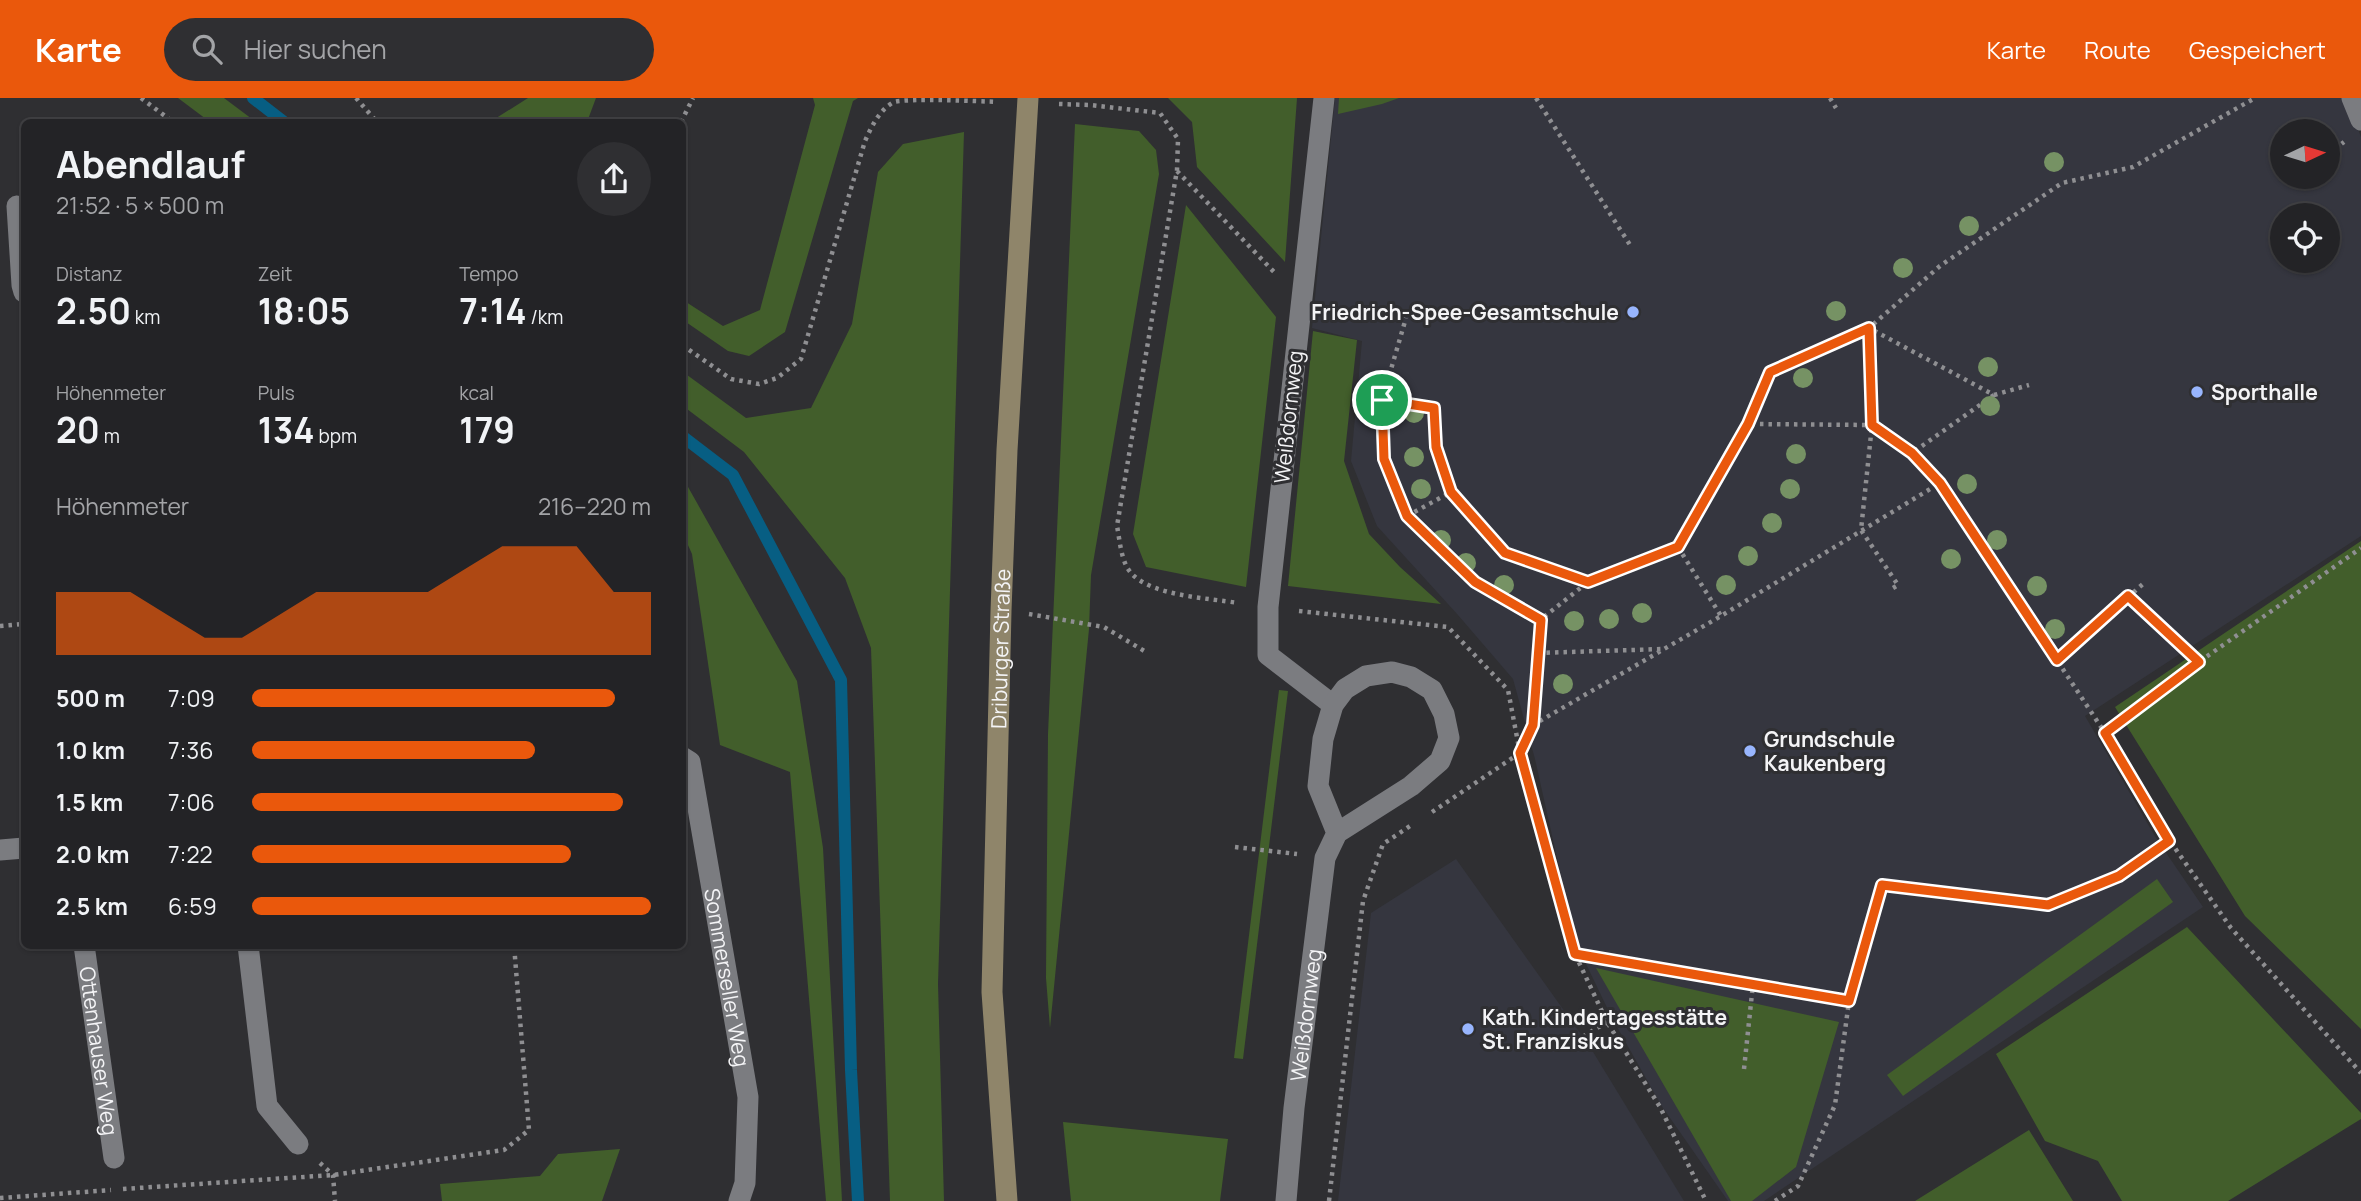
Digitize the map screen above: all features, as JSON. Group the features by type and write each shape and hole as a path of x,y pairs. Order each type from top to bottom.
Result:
{"main road":[{"name":"Driburger Straße","path":"1006,1201 992,992 1007,450 1028,98"}],"street":[{"name":"Weißdornweg","path":"1324,98 1268,607 1268,655 1333,705"},
{"path":"2352,98 2361,120"},
{"path":"17,205 21,269"},
{"path":"1392,672 1411,677 1432,690 1444,714 1449,738 1440,761 1411,786 1337,833 1318,786 1324,739 1333,705 1345,689 1366,676 1392,672"},
{"name":"Sommerseller Weg","path":"686,760 690,762 748,1097 745,1183 739,1201"},
{"name":"Weißdornweg","path":"1286,1201 1294,1108 1325,858 1337,833"},
{"path":"0,850 21,848"},
{"name":"Ottenhauser Weg","path":"85,949 114,1158"},
{"path":"248,949 267,1106 298,1144"}],"path":[{"path":"141,98 169,119"},
{"path":"356,98 374,119"},
{"path":"682,119 693,98"},
{"path":"1536,98 1632,248"},
{"path":"1830,98 1836,108"},
{"path":"1429,814 1520,753 1533,725 1541,620 1588,582 1678,547 1748,424 1770,372 1869,328 1940,266 2062,184 2133,167 2255,98"},
{"path":"686,348 732,379 759,383 778,378 801,359 865,141 876,118 896,100 955,100"},
{"path":"1090,105 1160,113 1178,139 1177,170 1117,526 1121,552 1131,573 1153,589 1268,607 1448,626 1508,690 1520,753 1575,954 1607,1022 1660,1107 1706,1201"},
{"path":"1177,170 1300,299"},
{"path":"1406,318 1382,400 1384,459 1407,516 1475,582 1541,620"},
{"path":"1869,328 1994,395"},
{"path":"1869,328 1872,425 1861,530 1898,585 1894,588"},
{"path":"1912,453 1994,395 2029,385"},
{"path":"1382,400 1434,408 1436,447 1451,492 1505,553 1588,582"},
{"path":"1748,424 1872,425 1912,453 1940,483 2105,733 2169,841 2231,928 2361,1073"},
{"path":"1533,725 1721,616 1940,483"},
{"path":"1407,516 1451,492"},
{"path":"1678,547 1721,616"},
{"path":"2105,733 2199,662 2361,548"},
{"path":"2057,660 2144,583"},
{"path":"2128,596 2199,662"},
{"path":"1001,611 1104,627 1146,652"},
{"path":"0,626 21,624"},
{"path":"1538,653 1665,649"},
{"path":"1329,1201 1363,901 1383,844 1418,822"},
{"path":"1775,1201 1798,1186 1835,1105 1849,1001 1882,885 2048,905 2119,876 2169,841"},
{"path":"1235,847 1325,858"},
{"path":"0,1198 228,1180 333,1175 504,1150 529,1130 514,949"},
{"path":"1575,954 1849,1001"},
{"path":"1744,1069 1753,984"},
{"path":"1561,1050 1607,1022"},
{"path":"298,1144 333,1175 335,1201"}],"shaded area":[{"path":"1335,98 2346,98 2361,137 2361,536 2085,716 2156,838 2203,907 1764,1201 1728,1201 1661,1105 1612,1018 1576,943 1535,759 1513,679 1377,526 1351,461 1362,341 1312,328"},
{"name":"Kath. Kindertagesstätte St. Franziskus","path":"1456,859 1590,1047 1684,1201 1338,1201 1371,913"}],"green space":[{"path":"178,98 224,98 252,119 206,119"},
{"path":"528,98 596,98 588,119 495,119"},
{"path":"813,98 858,98 853,101 785,332 749,356 728,351 686,322 686,302 723,326 760,310 815,105"},
{"path":"1168,98 1297,98 1285,262 1197,167 1192,122"},
{"path":"1339,98 1399,98 1338,114"},
{"path":"1075,124 1139,131 1156,150 1159,174 1091,575 1089,629 1050,1028 1046,978 1048,734"},
{"path":"964,132 938,984 944,1201 890,1201 871,648 845,578 744,452 686,408 686,374 746,418 811,408 852,324 878,172 903,144"},
{"path":"1186,205 1276,317 1246,587 1146,567 1133,534"},
{"path":"1313,331 1357,340 1344,461 1369,534 1441,604 1288,586"},
{"path":"686,483 797,681 823,848 842,1201 826,1201 790,772 720,745 692,554 686,541"},
{"path":"2361,541 2361,1029 2245,916 2115,707"},
{"path":"1279,690 1288,691 1243,1059 1234,1058"},
{"path":"2157,879 2173,902 1903,1096 1887,1075"},
{"path":"2187,927 2361,1113 2361,1119 2228,1201 2122,1201 2098,1161 2045,1141 1996,1054"},
{"path":"1596,968 1839,1022 1796,1167 1752,1201 1731,1201"},
{"path":"1063,1122 1228,1139 1220,1201 1071,1201"},
{"path":"2029,1130 2073,1201 1915,1201"},
{"path":"620,1149 602,1201 442,1201 440,1184 540,1176 558,1154"}],"waterway":[{"path":"253,98 280,119"},
{"path":"686,439 733,475 841,680 851,1070 858,1201"}],"place":[{"name":"Friedrich-Spee-Gesamtschule","path":"1633,312"},
{"name":"Sporthalle","path":"2197,392"},
{"name":"Grundschule Kaukenberg","path":"1750,751"},
{"name":"Kath. Kindertagesstätte St. Franziskus","path":"1468,1029"}],"route":[{"path":"1869,328 1872,425 1912,453 1940,483 2057,660 2128,596 2199,662 2105,733 2169,841 2119,876 2048,905 1882,885 1849,1001 1575,954 1520,753 1533,725 1541,620 1475,582 1407,516 1384,459 1382,400 1434,408 1436,447 1451,492 1505,553 1588,582 1678,547 1748,424 1770,372 1869,328"}]}
